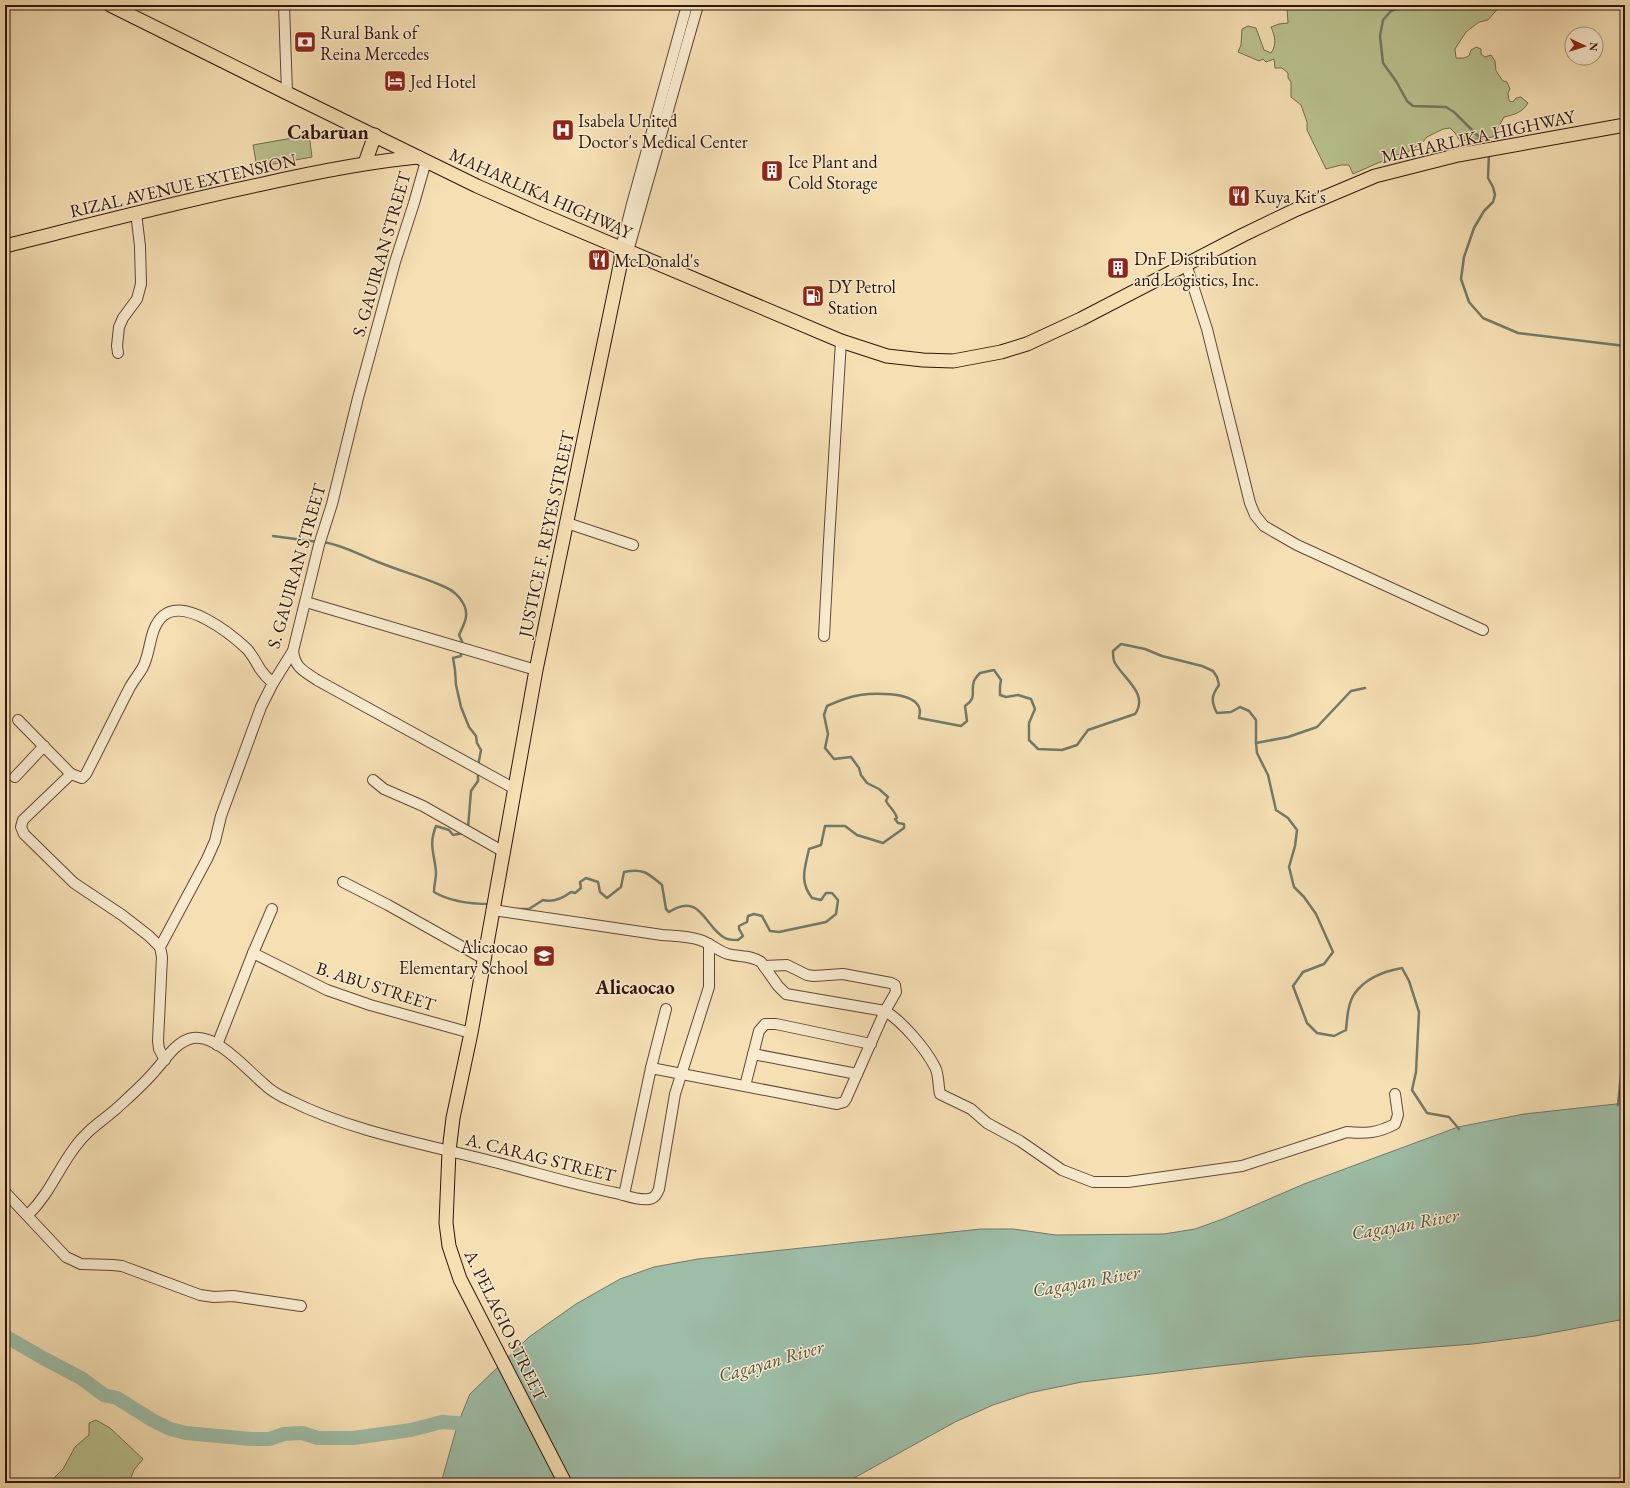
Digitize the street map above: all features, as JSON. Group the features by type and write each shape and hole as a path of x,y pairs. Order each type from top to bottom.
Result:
{"main road":[{"name":"MAHARLIKA HIGHWAY","path":"110,5 422,159 624,253 841,341 866,350 910,360 953,360 979,357 1027,344 1297,209 1375,176 1458,155 1625,125"},
{"path":"365,163 375,135"},
{"name":"RIZAL AVENUE EXTENSION","path":"5,246 229,191 365,163 422,159"},
{"name":"JUSTICE F. REYES STREET","path":"484,959 536,670 624,253"},
{"name":"A. PELAGIO STREET","path":"484,959 471,1033 453,1118 449,1151 446,1223 449,1246 460,1279 565,1483"}],"street":[{"path":"284,5 287,93"},
{"path":"624,253 632,204 687,5"},
{"path":"624,253 698,5"},
{"name":"S. GAUIRAN STREET","path":"160,947 212,847 221,816 261,706 293,651 358,398 395,262 414,203 422,159"},
{"path":"118,353 119,327 123,318 137,299 141,284 140,246 136,213"},
{"path":"1186,264 1207,329 1250,503 1258,521 1297,545 1483,630"},
{"path":"824,636 841,341"},
{"path":"567,523 633,545"},
{"path":"306,602 536,670"},
{"path":"18,720 71,774 82,778 86,774 117,711 143,667 157,625 163,616 180,610 206,618 246,649 253,656 264,674 273,683"},
{"path":"293,651 296,663 301,669 317,680 515,789"},
{"path":"15,778 44,746"},
{"path":"71,774 24,820 21,827 24,834 74,883 128,920 149,936 160,947 162,957 158,1042 159,1050 165,1060"},
{"path":"373,780 384,789 423,806 504,852"},
{"path":"343,882 388,905 484,959"},
{"path":"494,907 662,935 687,936 701,940 729,954 751,957 761,962 778,986 786,994 885,1011 895,1017 916,1040 936,1068 940,1094 971,1109 987,1124 1020,1141 1062,1170 1093,1182 1128,1182 1242,1166 1347,1132 1360,1134 1381,1131 1395,1124 1397,1119 1398,1115 1395,1094"},
{"path":"218,1045 253,953 272,909"},
{"name":"A. CARAG STREET","path":"28,1215 46,1195 59,1171 79,1141 98,1122 116,1109 150,1077 176,1047 184,1041 200,1037 218,1045 274,1092 321,1115 391,1137 576,1184 646,1199 654,1197 657,1193 675,1094 708,987 710,976 708,969 709,944"},
{"name":"B. ABU STREET","path":"253,953 327,990 370,1005 471,1033"},
{"path":"651,1068 837,1104 844,1102 885,1011 896,992 896,988 891,983 842,974 814,976 807,975 787,965 764,966"},
{"path":"624,1195 651,1068 666,1009"},
{"path":"744,1086 762,1027 765,1024 871,1044"},
{"path":"753,1054 857,1074"},
{"path":"5,1192 66,1257 81,1264 122,1266 208,1297 233,1296 301,1306"}],"shaded area":[{"path":"1303,5 1306,9 1310,5 1501,5 1488,20 1479,22 1466,32 1455,49 1456,58 1464,58 1469,56 1471,50 1476,47 1481,49 1481,54 1485,57 1491,55 1495,61 1496,71 1503,81 1507,82 1510,89 1508,93 1509,101 1513,102 1516,98 1521,97 1528,103 1524,109 1518,113 1504,117 1493,137 1460,141 1450,128 1443,129 1427,137 1422,143 1404,154 1394,155 1386,161 1380,162 1353,174 1349,165 1341,165 1326,169 1307,130 1307,122 1301,105 1291,97 1291,82 1288,78 1288,73 1282,68 1275,68 1274,59 1266,62 1263,59 1259,61 1238,52 1241,45 1242,29 1248,26 1256,28 1264,50 1271,53 1275,40 1271,27 1288,23 1287,8"},
{"path":"309,135 312,157 257,167 253,145"},
{"path":"96,1420 110,1428 143,1459 134,1470 129,1483 49,1483 63,1469 75,1447 89,1435 89,1423"}],"water":[{"name":"Cagayan River","path":"1625,1103 1625,1319 1535,1336 1473,1344 1303,1357 1219,1366 1082,1382 1029,1393 993,1405 955,1422 845,1483 441,1483 458,1423 470,1394 529,1337 576,1304 620,1279 654,1267 698,1259 981,1229 1013,1229 1056,1235 1164,1234 1195,1229 1223,1219 1304,1184 1458,1127 1524,1114"}],"waterway":[{"path":"1407,5 1391,11 1383,20 1380,36 1383,63 1396,81 1407,101 1413,106 1446,107 1454,112 1487,146"},
{"path":"1489,153 1488,178 1495,195 1493,202 1484,211 1474,228 1464,257 1461,279 1469,302 1483,318 1518,333 1625,346"},
{"path":"273,536 318,542"},
{"path":"323,542 344,548 448,588 461,600 465,607 466,619 459,635 462,641 461,646"},
{"path":"516,909 529,909 543,900 555,900 562,898 571,892 575,893 581,888 580,882 586,878 598,882 600,892 607,898 621,887 624,872 641,871 645,872 662,885 666,909 669,912 680,907 688,906 696,908 702,913 718,933 731,940 738,940 743,936 739,926 747,922 748,916 754,914 762,916 770,931 779,932 826,922 836,914 838,900 832,893 826,893 821,900 812,898 805,886 804,880 809,849 821,845 825,826 845,826 857,835 883,843 904,828 904,824 898,823 895,819 897,818 894,811 886,801 888,797 879,789 867,783 851,757 834,759 825,748 828,734 824,715 827,706 843,699 860,695 898,695 906,697 917,704 920,709 919,718 961,726 967,721 965,706 973,697 974,680 980,673 994,670 1001,680 1000,695 1006,697 1018,695 1031,699 1035,709 1029,723 1029,740 1038,749 1062,750 1077,745 1088,730 1135,714 1139,707 1137,693 1115,663 1113,659 1113,651 1121,644 1145,649 1162,656 1202,666 1213,671 1217,677 1219,685 1213,696 1213,702 1217,713 1231,712 1240,707 1249,711 1256,720 1257,753 1268,775 1276,810 1288,818 1297,830 1295,846 1289,867 1294,887 1304,897 1316,914 1333,952 1324,964 1303,972 1293,986 1307,1023 1317,1033 1334,1036 1346,1030 1348,1011 1351,1001 1359,988 1376,976 1402,968 1409,981 1419,1012 1416,1072 1412,1090 1427,1113 1449,1117 1459,1129"},
{"path":"461,651 461,656 453,658 456,685 461,707 469,727 476,736 477,743 481,750 478,766"},
{"path":"1256,743 1288,737 1317,727 1351,691 1365,688"},
{"path":"468,828 471,791 478,781 478,773"},
{"path":"463,833 453,835 449,830 436,826 432,839 436,873 434,892 447,898 490,904"},
{"path":"1618,1105 1625,1034"},
{"path":"5,1336 81,1378 104,1395 117,1398 152,1420 170,1429 186,1433 251,1439 269,1439 284,1434 302,1433 318,1438 353,1438 411,1430 442,1422 458,1423 471,1435"}],"place":[{"name":"Rural Bank of Reina Mercedes","path":"305,42"},
{"name":"Jed Hotel","path":"395,81"},
{"name":"Isabela United Doctor's Medical Center","path":"563,130"},
{"name":"Ice Plant and Cold Storage","path":"772,171"},
{"name":"Kuya Kit's","path":"1239,196"},
{"name":"McDonald's","path":"599,260"},
{"name":"DnF Distribution and Logistics, Inc.","path":"1118,268"},
{"name":"DY Petrol Station","path":"813,296"},
{"name":"Alicaocao Elementary School","path":"544,956"}],"district":[{"name":"Cabaruan","path":"328,132"},
{"name":"Alicaocao","path":"635,987"}]}
